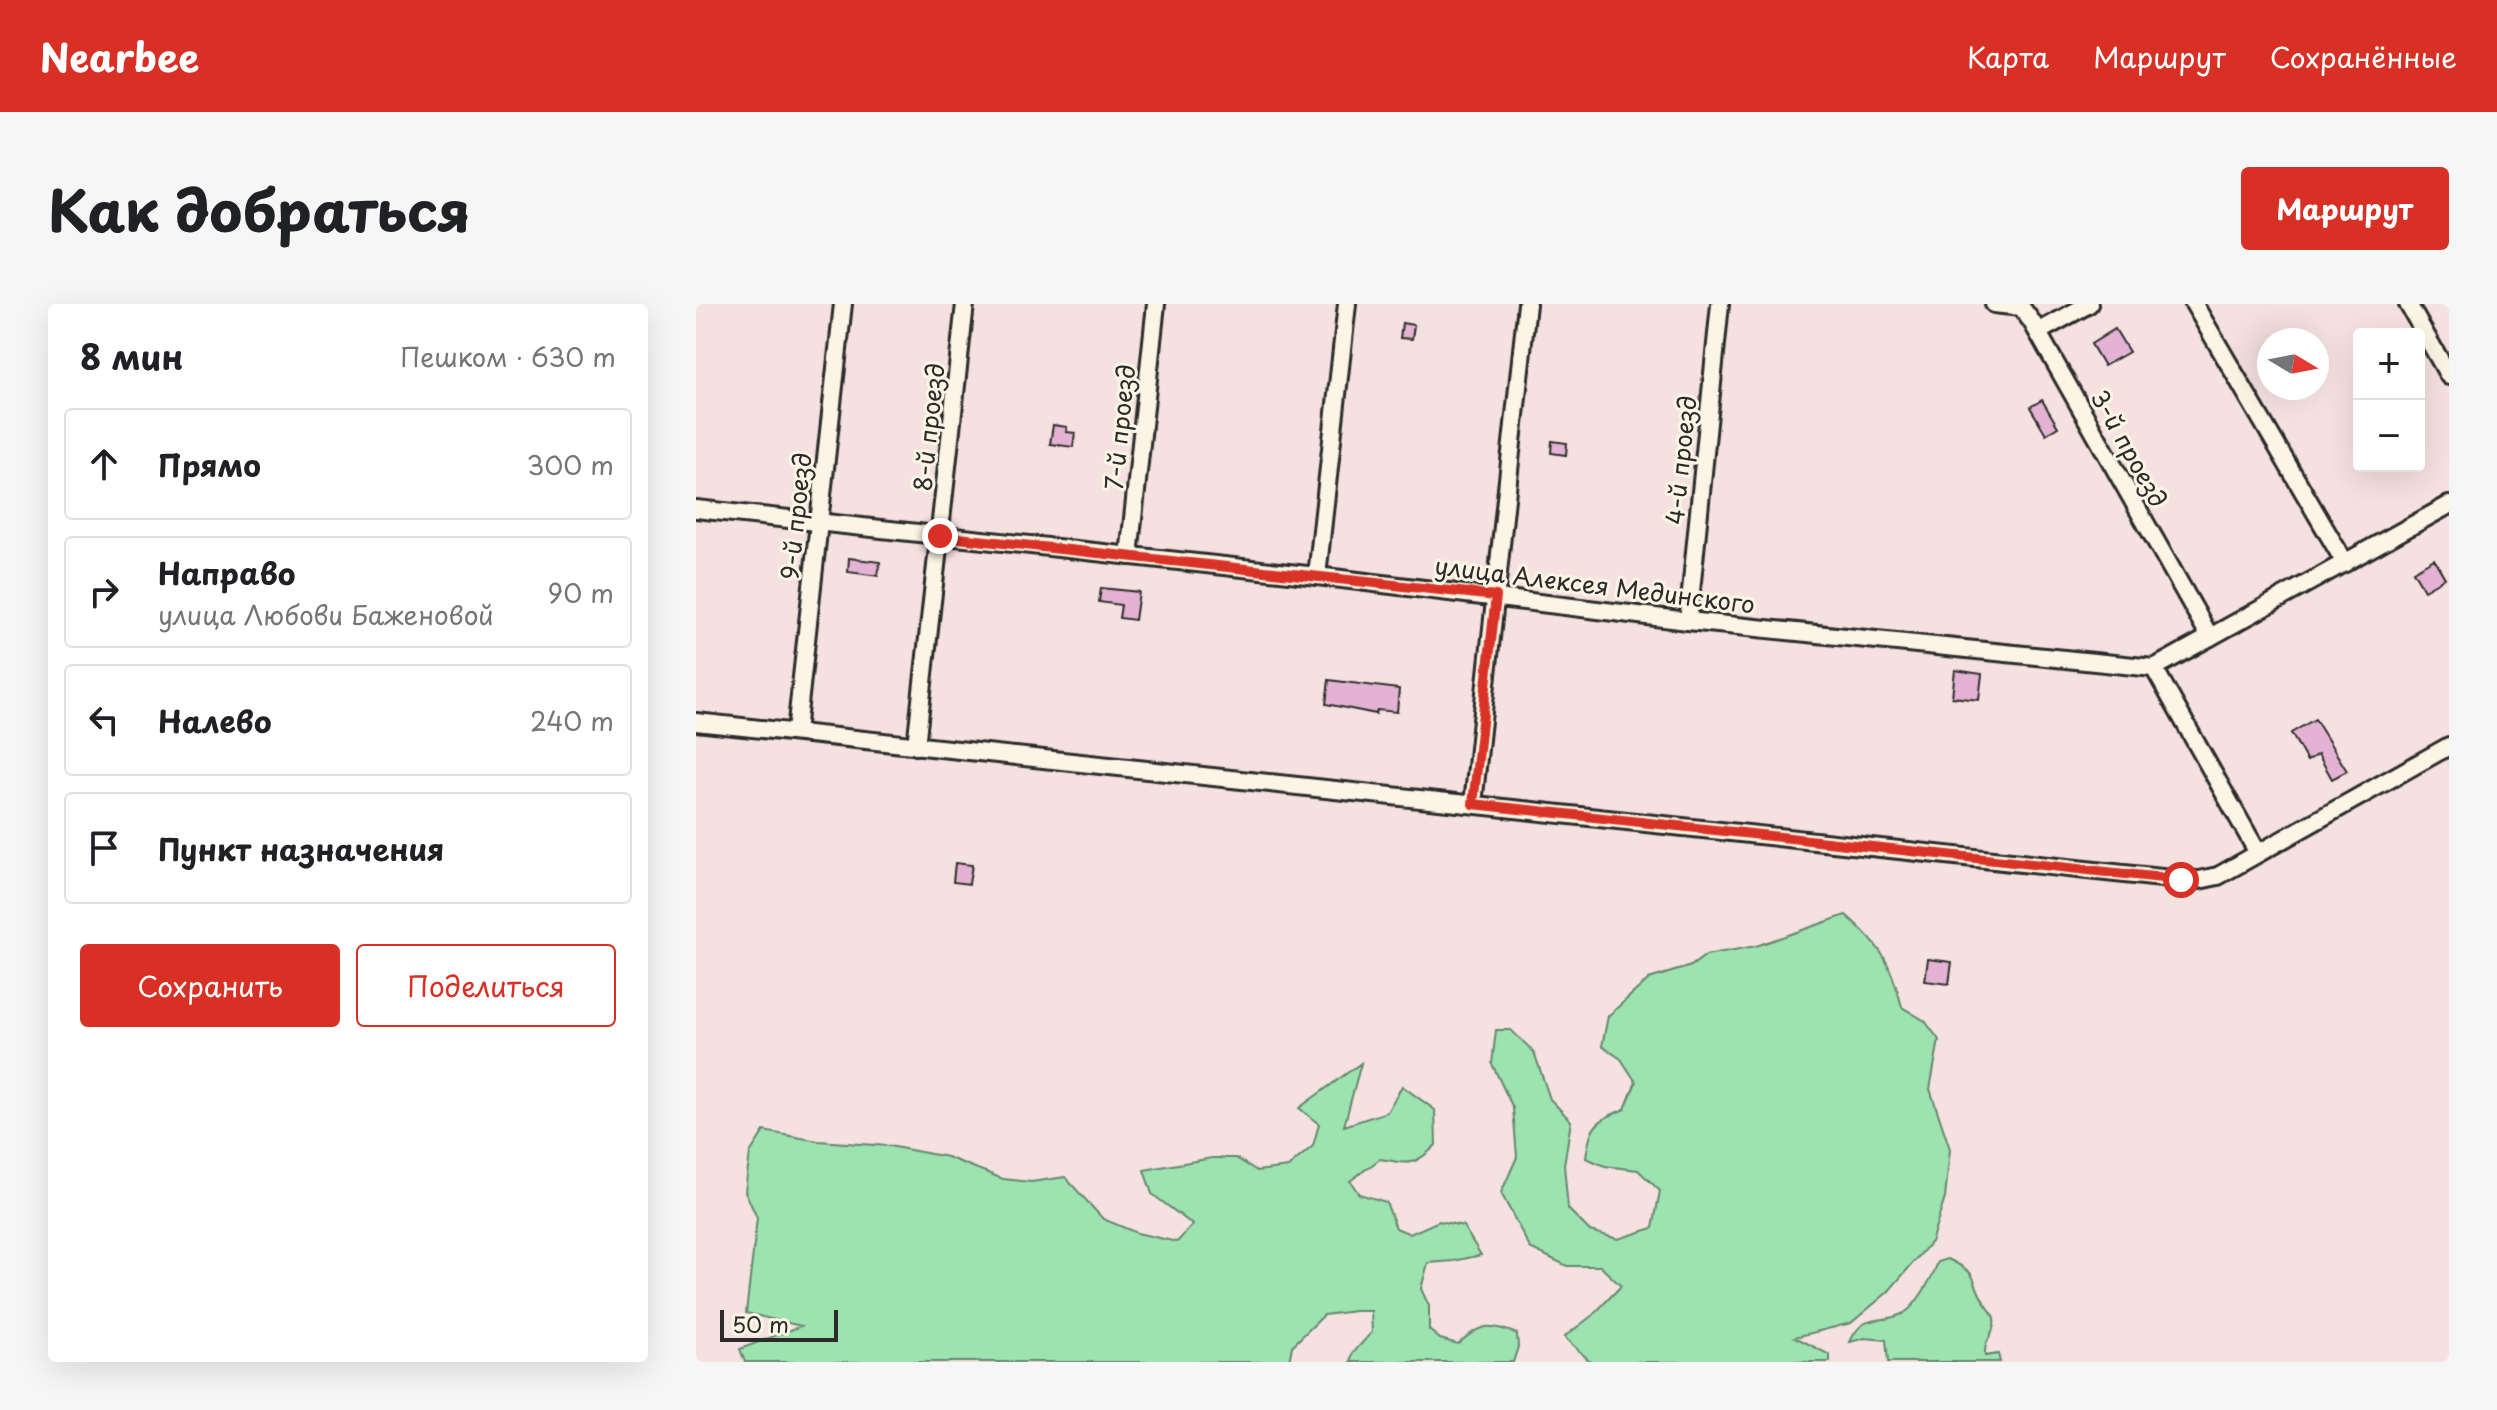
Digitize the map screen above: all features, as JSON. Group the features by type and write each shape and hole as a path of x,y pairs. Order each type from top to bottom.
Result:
{"street":[{"name":"9-й проезд","path":"796,732 843,304"},
{"name":"8-й проезд","path":"916,746 965,304"},
{"name":"7-й проезд","path":"1129,556 1156,304"},
{"path":"1317,576 1347,304"},
{"path":"1473,804 1527,304"},
{"name":"4-й проезд","path":"1688,621 1720,304"},
{"name":"3-й проезд","path":"1994,304 2021,307 2038,332 2210,637"},
{"path":"2038,332 2089,304"},
{"path":"2194,304 2345,563"},
{"path":"2408,304 2449,376"},
{"path":"2258,853 2154,668 2449,505"},
{"name":"улица Алексея Мединского","path":"696,509 1496,596 1688,621 2154,668"},
{"path":"696,722 2181,880 2218,876 2449,746"}],"green space":[{"path":"1846,915 1883,956 1902,1007 1925,1021 1939,1040 1930,1089 1950,1149 1945,1198 1931,1242 1888,1292 1851,1323 1795,1337 1830,1355 1830,1362 1591,1362 1564,1337 1593,1315 1621,1286 1600,1266 1567,1266 1530,1248 1501,1193 1517,1157 1513,1108 1492,1064 1496,1030 1511,1030 1534,1052 1550,1099 1571,1121 1564,1165 1568,1209 1590,1231 1618,1239 1653,1228 1660,1191 1638,1170 1605,1166 1586,1158 1592,1132 1601,1121 1625,1109 1636,1082 1621,1059 1602,1046 1608,1016 1649,979 1691,966 1706,955 1756,946"},
{"path":"1361,1063 1344,1126 1387,1112 1402,1086 1435,1110 1436,1145 1411,1162 1380,1159 1350,1181 1359,1194 1386,1202 1396,1228 1410,1234 1439,1221 1463,1226 1481,1255 1428,1263 1421,1289 1429,1306 1429,1330 1440,1339 1458,1344 1473,1332 1486,1327 1517,1334 1518,1347 1513,1362 1351,1362 1353,1353 1372,1332 1371,1311 1355,1311 1324,1315 1292,1346 1289,1362 745,1362 740,1349 801,1326 746,1313 757,1218 745,1191 750,1153 764,1131 818,1141 889,1146 947,1157 1003,1179 1031,1182 1065,1177 1103,1219 1137,1233 1177,1242 1193,1225 1152,1194 1144,1170 1212,1158 1236,1158 1257,1171 1288,1167 1313,1146 1319,1124 1299,1108"},
{"path":"1948,1259 1970,1273 1993,1315 1994,1325 1985,1356 1998,1354 2000,1362 1888,1362 1886,1340 1865,1338 1850,1342 1866,1323 1907,1311 1923,1291 1938,1262"}],"building":[{"path":"1402,323 1414,325 1412,339 1400,338"},
{"path":"2115,329 2129,352 2104,366 2091,344"},
{"path":"2042,400 2058,427 2046,434 2030,407"},
{"path":"1053,425 1067,427 1066,432 1075,433 1073,447 1050,444"},
{"path":"1552,441 1567,443 1566,455 1551,453"},
{"path":"849,558 880,562 878,576 848,572"},
{"path":"2434,559 2445,578 2424,590 2413,571"},
{"path":"1101,588 1139,592 1135,620 1119,618 1121,605 1099,602"},
{"path":"1955,670 1982,674 1979,700 1952,697"},
{"path":"1329,680 1399,689 1397,712 1377,710 1376,714 1326,704"},
{"path":"2315,719 2347,771 2332,779 2318,754 2307,761 2291,733"},
{"path":"955,863 972,865 969,884 953,882"},
{"path":"1928,959 1952,962 1949,984 1925,981"}],"route":[{"path":"940,536 1496,596 1473,804 2181,880"}]}
